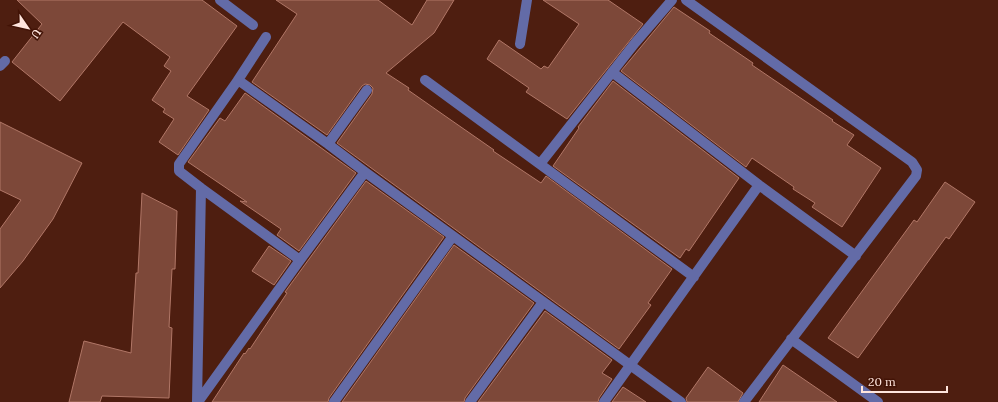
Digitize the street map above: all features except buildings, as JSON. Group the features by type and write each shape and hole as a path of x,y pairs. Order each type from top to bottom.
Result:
{"street":[{"path":"220,0 253,25"},
{"path":"520,44 527,0"},
{"path":"540,164 635,43 672,0"},
{"path":"686,0 912,162 917,170 916,176 744,402"},
{"path":"266,37 238,80 179,164 179,171 300,260"},
{"path":"612,72 856,256"},
{"path":"238,80 681,402"},
{"path":"425,80 694,277"},
{"path":"328,144 367,90"},
{"path":"197,402 365,172"},
{"path":"604,402 760,185"},
{"path":"197,402 201,188"},
{"path":"334,402 454,236"},
{"path":"470,402 543,302"},
{"path":"791,339 878,402"}]}
